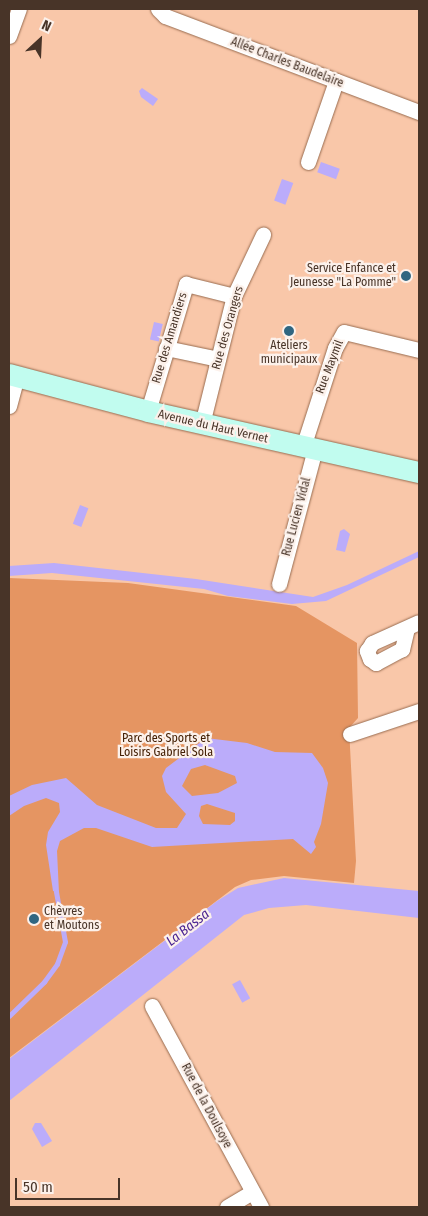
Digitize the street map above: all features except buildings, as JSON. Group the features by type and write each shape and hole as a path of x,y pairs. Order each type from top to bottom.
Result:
{"main road":[{"name":"Avenue du Haut Vernet","path":"13,375 148,412 419,472"}],"street":[{"path":"9,36 19,9"},
{"name":"Allée Charles Baudelaire","path":"158,9 165,16 419,112"},
{"path":"308,162 336,81"},
{"name":"Rue des Orangers","path":"202,424 234,296 262,235"},
{"name":"Rue des Amandiers","path":"148,412 186,284 234,296"},
{"name":"Rue Maymil","path":"309,448 335,348 344,332 419,350"},
{"path":"166,348 218,359"},
{"path":"9,406 13,375"},
{"name":"Rue Lucien Vidal","path":"279,584 309,448"},
{"path":"350,734 419,711"},
{"name":"Rue de la Doulsoye","path":"152,1006 261,1207"},
{"path":"227,1207 252,1192"}],"green space":[{"name":"Parc des Sports et Loisirs Gabriel Sola","path":"9,578 128,583 296,606 357,643 358,718 349,728 356,861 354,883 284,876 251,880 235,887 9,1058"}],"water":[{"path":"142,88 158,99 153,106 141,97 139,91"},
{"path":"321,162 340,169 336,179 317,172"},
{"path":"282,179 293,183 285,205 274,201"},
{"path":"154,322 163,324 159,342 150,340"},
{"path":"80,505 88,508 81,527 73,524"},
{"path":"344,529 350,534 345,552 336,550 340,531"},
{"path":"419,551 419,557 326,601 292,604 228,596 204,589 52,573 9,576 9,566 54,563 196,579 313,597 347,585"},
{"path":"206,738 247,743 275,752 312,753 323,768 328,783 321,824 314,842 316,847 311,854 293,839 152,847 96,828 84,828 60,841 57,851 59,893 53,891 46,845 48,832 60,812 59,803 46,798 24,806 9,816 9,796 32,785 66,778 97,805 156,828 177,828 186,814 166,792 162,776 166,768","holes":["205,765 235,776 237,783 218,793 192,796 182,786 191,769","207,804 235,813 235,821 230,825 203,824 199,816 201,806"]},
{"name":"La Bassa","path":"284,878 419,891 419,918 306,905 269,908 244,915 9,1101 9,1059 217,901 238,888"},
{"path":"240,980 250,998 242,1003 232,984"},
{"path":"35,1123 41,1123 52,1141 42,1147 32,1129"}],"waterway":[{"path":"9,1016 44,982 57,964 65,942 56,892"}],"place":[{"name":"Service Enfance et Jeunesse \"La Pomme\"","path":"406,276"},
{"name":"Ateliers municipaux","path":"289,331"},
{"name":"Chèvres et Moutons","path":"34,919"}]}
